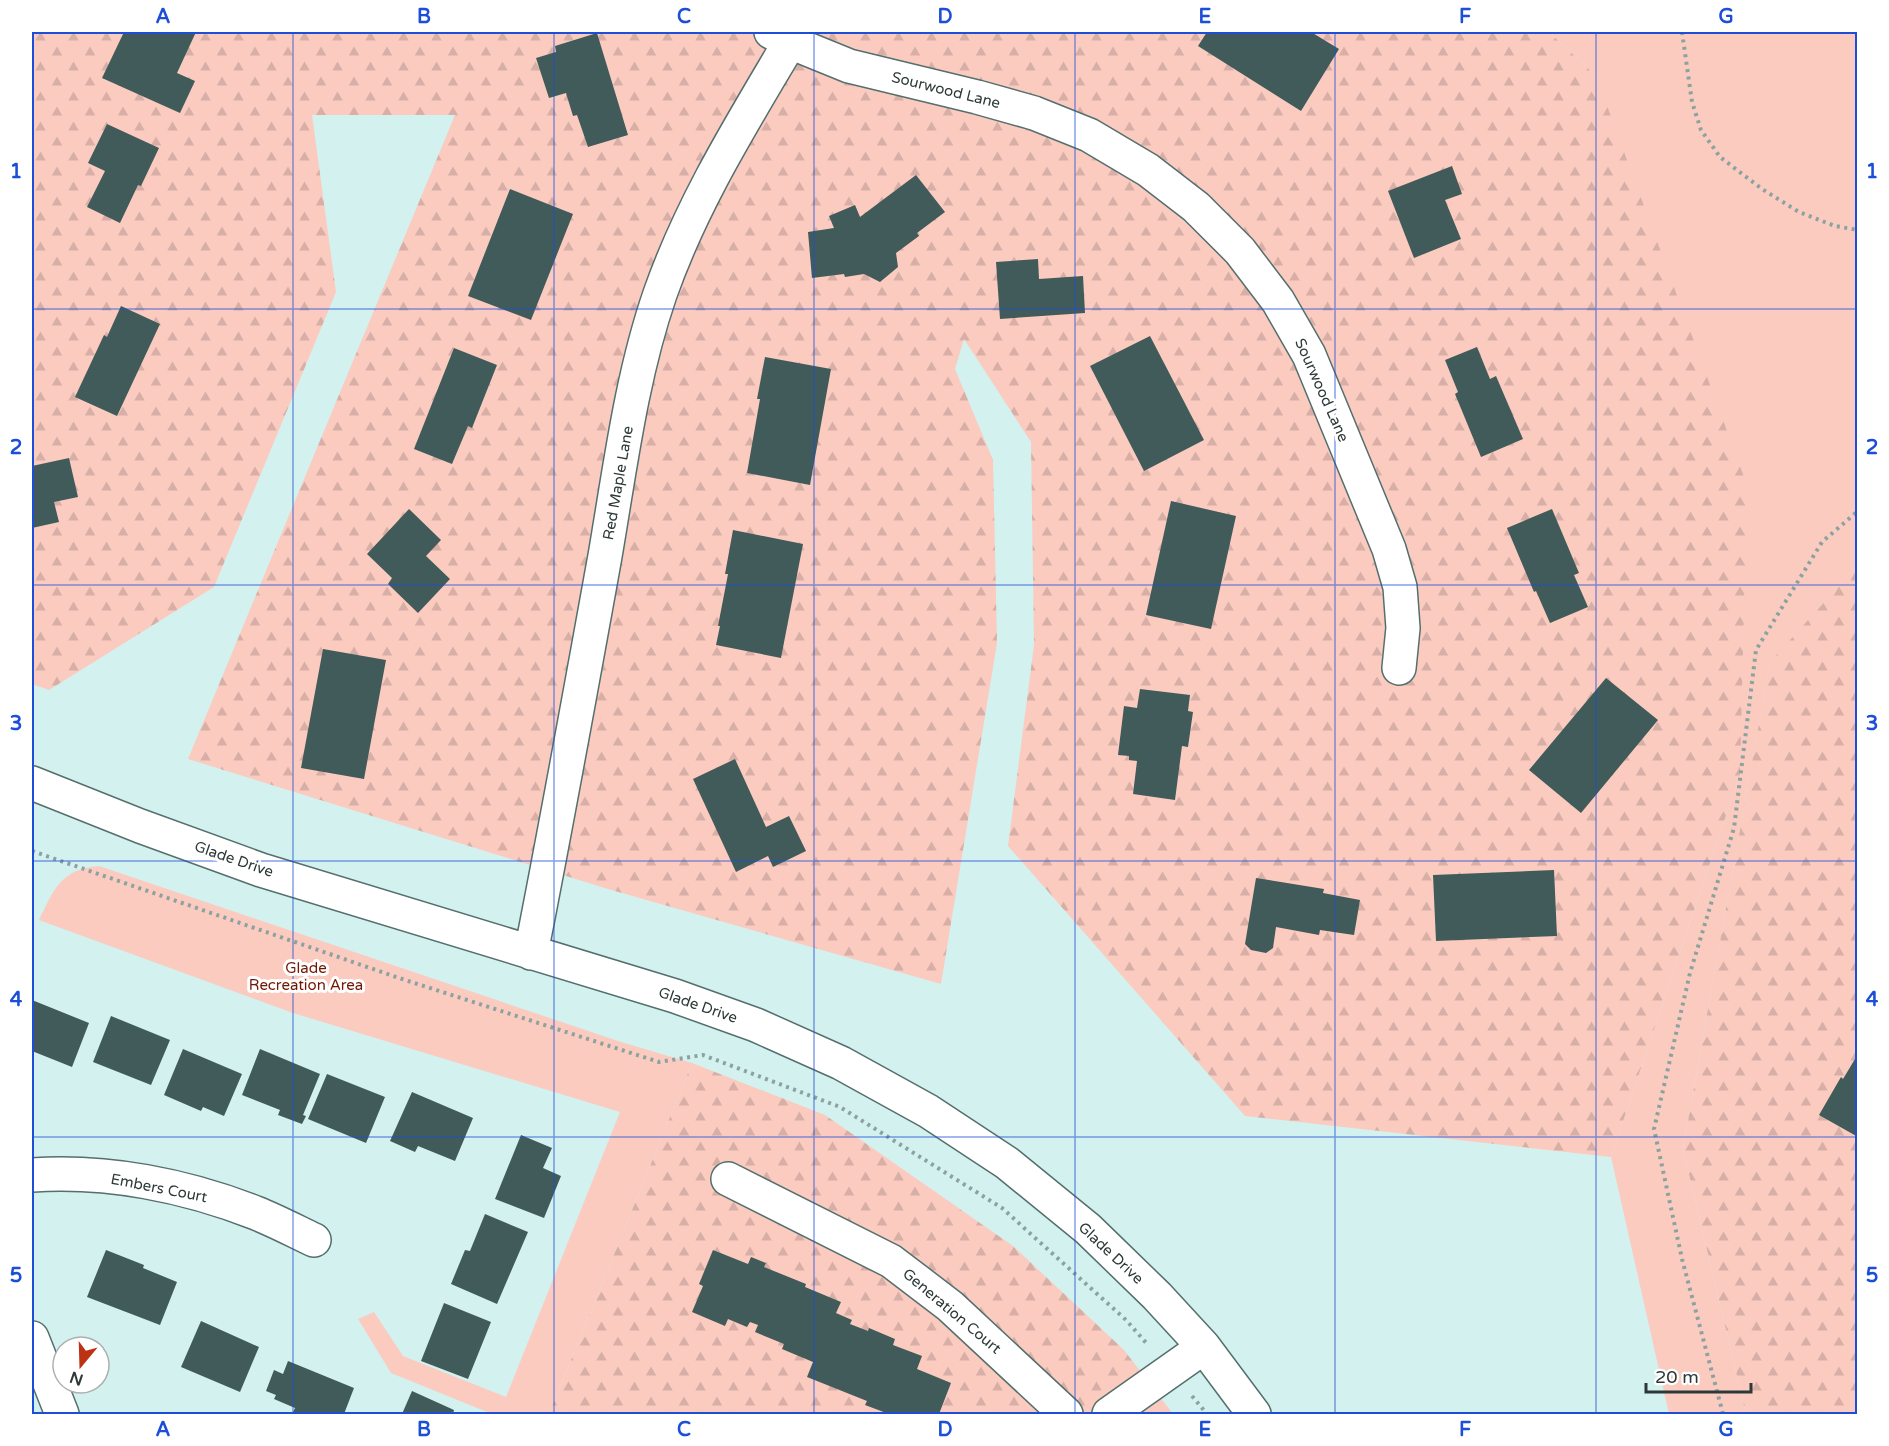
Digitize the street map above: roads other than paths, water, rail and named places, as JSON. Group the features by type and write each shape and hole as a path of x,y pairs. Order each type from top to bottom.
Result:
{"street":[{"name":"Sourwood Lane","path":"780,37 849,66 1034,113 1089,135 1148,170 1196,207 1233,244 1278,301 1309,355 1389,549 1400,587 1403,628 1398,668"},
{"name":"Red Maple Lane","path":"531,953 570,753 637,374 657,305 691,216 780,37"},
{"name":"Glade Drive","path":"32,786 261,870 675,996 756,1025 842,1063 928,1111 1006,1163 1088,1229 1157,1296 1204,1347 1254,1414"},
{"name":"Embers Court","path":"32,1175 58,1173 121,1178 191,1191 256,1213 314,1240"},
{"name":"Generation Court","path":"728,1179 891,1261 950,1306 1066,1414"},
{"path":"32,1338 62,1414"},
{"path":"1109,1414 1204,1347"}],"park label":[{"name":"Glade Recreation Area","path":"306,976"}]}
